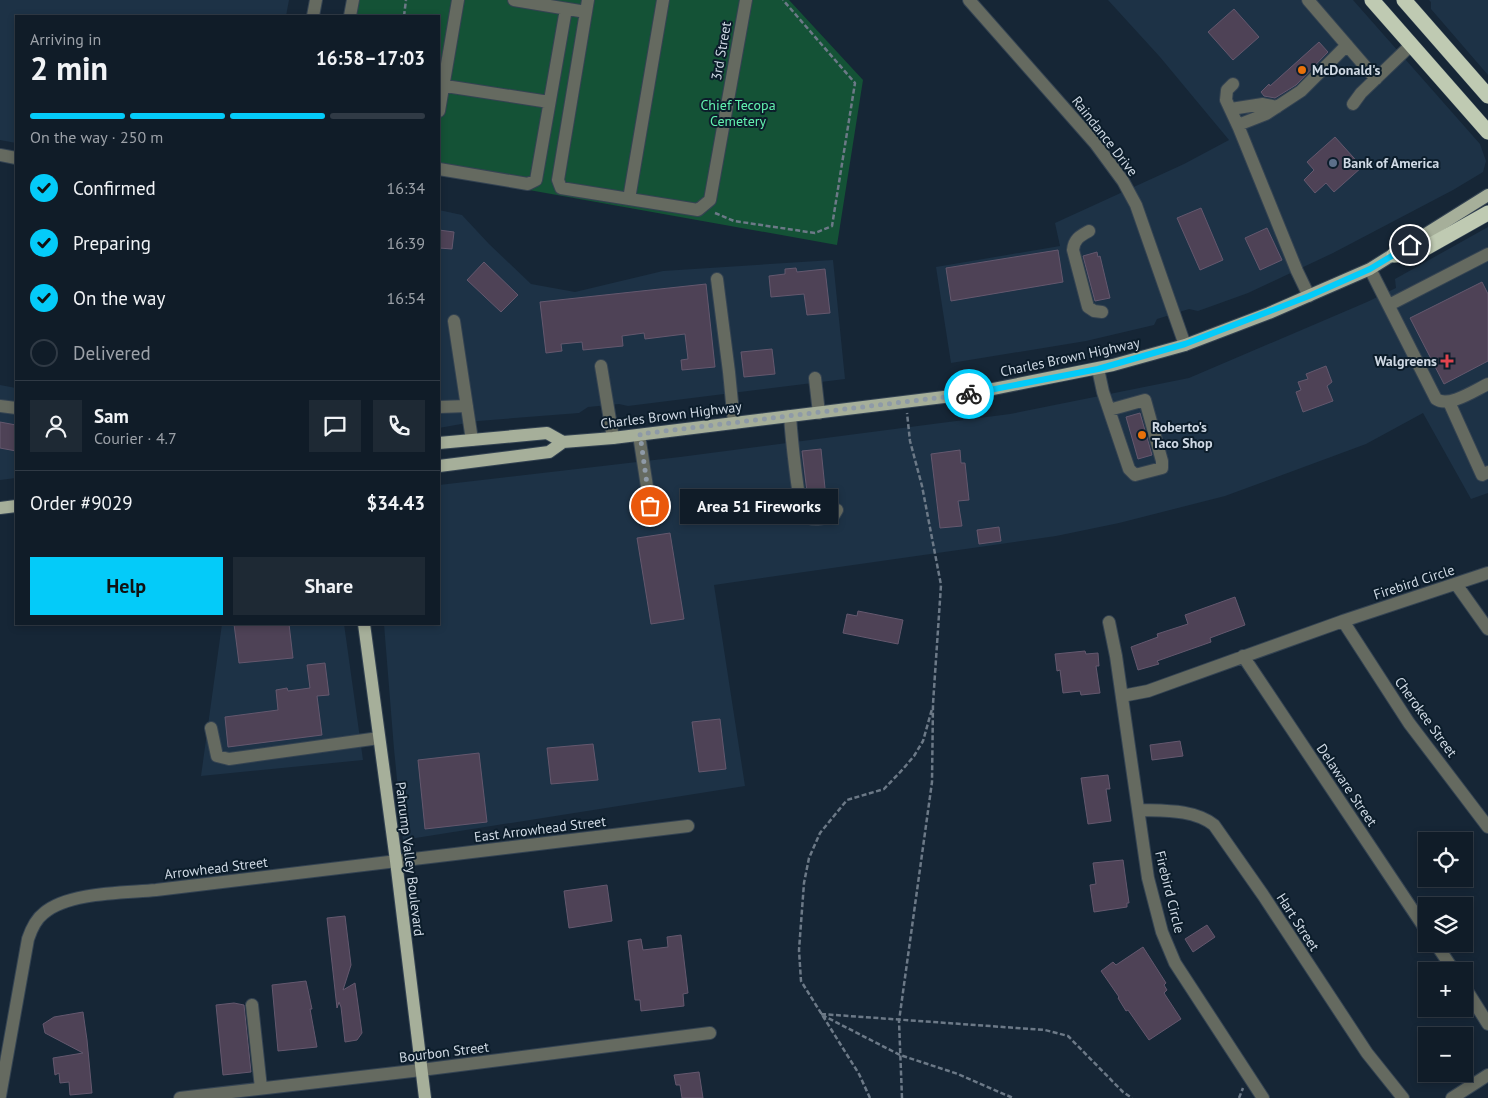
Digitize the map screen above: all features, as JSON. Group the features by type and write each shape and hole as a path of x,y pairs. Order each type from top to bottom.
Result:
{"highway":[{"path":"1372,0 1488,132"},
{"path":"1386,0 1390,4 1397,6 1405,1 1488,96"},
{"path":"1394,255 1417,252 1424,249 1488,213"}],"main road":[{"name":"Charles Brown Highway","path":"440,466 549,452 563,442 613,438 968,394 1098,369 1185,344 1309,296 1370,269 1488,195"},
{"name":"Charles Brown Highway","path":"440,443 547,433 563,442"},
{"path":"0,508 15,506"},
{"name":"Pahrump Valley Boulevard","path":"364,625 425,1098"}],"street":[{"path":"313,15 316,0"},
{"path":"350,15 353,0"},
{"path":"440,98 458,0"},
{"path":"514,0 566,9 587,6 558,180 561,188 698,210 710,200"},
{"path":"629,199 662,0"},
{"name":"3rd Street","path":"710,200 746,0"},
{"name":"Raindance Drive","path":"969,0 1094,143 1123,181 1136,205 1185,344"},
{"path":"1308,0 1376,79"},
{"path":"440,169 528,184 536,180 566,9"},
{"path":"1353,104 1361,93 1411,44"},
{"path":"1238,125 1266,114 1301,90 1347,45"},
{"path":"1233,84 1227,90 1226,100 1309,296"},
{"path":"441,85 550,102"},
{"path":"1231,109 1262,104 1277,107"},
{"path":"0,155 15,158"},
{"path":"1089,231 1079,236 1074,243 1073,250 1088,307 1094,311 1102,312"},
{"path":"1389,305 1487,256"},
{"path":"1370,269 1436,400 1449,402 1487,388"},
{"path":"717,279 734,423"},
{"path":"454,321 472,440"},
{"path":"601,366 613,438"},
{"path":"1098,369 1109,410 1129,469 1135,475 1162,468 1162,461 1144,400 1109,410"},
{"path":"815,378 819,412"},
{"path":"1449,402 1482,475 1488,472"},
{"path":"0,406 15,408"},
{"path":"440,407 467,406"},
{"path":"790,416 794,463 802,510 809,518 822,519 834,515 837,510"},
{"path":"640,434 650,506"},
{"name":"Firebird Circle","path":"1122,696 1148,691 1343,621 1488,573"},
{"path":"1456,584 1488,630"},
{"name":"Cherokee Street","path":"1343,621 1409,723 1488,827"},
{"name":"Firebird Circle","path":"1109,622 1116,656 1148,878 1162,932 1172,955 1196,997 1263,1098"},
{"name":"Delaware Street","path":"1243,656 1418,918"},
{"path":"211,728 217,756 229,759 379,738"},
{"name":"Hart Street","path":"1139,810 1184,812 1205,818 1214,825 1263,895 1367,1053 1403,1098"},
{"name":"East Arrowhead Street","path":"396,861 688,826"},
{"name":"Arrowhead Street","path":"0,1096 28,939 33,927 43,913 60,903 78,898 396,861"},
{"path":"1473,1000 1488,1024"},
{"path":"252,1005 261,1088"},
{"name":"Bourbon Street","path":"180,1098 421,1070 710,1032"},
{"path":"1452,1098 1488,1075"}],"path":[{"path":"404,15 406,0"},
{"path":"710,200 715,214 734,221 815,233 832,226 855,83 783,0"},
{"path":"902,1098 899,1020 932,782 934,704 941,585 922,486 910,441 906,402"},
{"path":"870,1098 859,1074 801,981 799,950 804,883 809,858 820,832 847,800 884,789 914,756 923,741 934,704"},
{"path":"821,1014 1045,1030 1068,1036 1123,1092 1132,1098"},
{"path":"821,1014 900,1055 958,1074 1013,1098"}],"shaded area":[{"path":"0,0 289,0 286,15 15,15 15,143 0,140"},
{"path":"1108,0 1353,0 1480,144 1486,161 1483,172 1453,190 1333,253 1248,293 1198,311 1189,309 1157,319 1154,325 1086,341 951,363 936,267 1060,246 1055,223 1184,164 1229,140 1160,57"},
{"path":"1429,0 1488,0 1488,75 1431,9 1431,2"},
{"path":"440,210 462,215 531,284 575,292 663,271 833,260 845,379 628,406 619,404 588,407 579,413 478,421 440,428"},
{"path":"1488,227 1488,493 1471,499 1423,413 1366,444 1225,496 1119,523 1056,536 714,585 745,786 403,840 384,625 440,625 440,485 680,457 1010,414 1189,378 1367,302 1396,288 1395,279"},
{"path":"0,385 15,388 15,478 0,480"},
{"path":"222,625 344,625 363,760 201,776"}],"green space":[{"name":"Chief Tecopa Cemetery","path":"348,0 789,0 863,80 837,245 440,174 440,15 345,15"}],"building":[{"path":"1234,9 1259,37 1233,60 1208,32"},
{"name":"McDonald's","path":"1319,42 1328,52 1296,85 1275,98 1264,96 1261,92 1269,84 1270,86"},
{"name":"Bank of America","path":"1335,137 1362,167 1334,192 1326,183 1315,193 1304,180 1314,170 1307,162"},
{"path":"1201,208 1223,260 1200,270 1177,218"},
{"path":"1267,228 1282,260 1260,270 1245,238"},
{"path":"440,230 454,232 452,249 440,248"},
{"path":"1058,250 1063,282 951,301 946,268"},
{"path":"1097,252 1098,257 1100,256 1110,298 1095,301 1083,256"},
{"path":"484,262 518,295 501,312 467,280"},
{"path":"796,268 797,272 825,269 830,313 807,315 804,294 771,297 769,276 785,274 785,269"},
{"name":"Walgreens","path":"1482,282 1488,294 1488,361 1444,384 1410,318"},
{"path":"706,284 715,367 682,370 681,360 688,359 685,334 645,339 644,333 622,336 623,346 583,350 582,342 561,344 562,351 546,353 540,302"},
{"path":"772,349 775,374 744,377 741,352"},
{"path":"1326,366 1332,382 1327,386 1333,401 1303,412 1296,392 1301,390 1298,382 1308,379 1306,374"},
{"name":"Roberto's Taco Shop","path":"1140,413 1152,455 1138,459 1126,417"},
{"path":"0,422 15,425 15,451 0,448"},
{"path":"821,449 826,498 808,500 802,451"},
{"path":"960,450 961,463 965,463 969,500 958,501 962,526 940,528 931,454"},
{"path":"999,527 1001,541 979,544 977,530"},
{"path":"670,533 684,619 651,624 637,538"},
{"path":"1235,597 1245,625 1210,638 1211,642 1157,661 1159,664 1138,670 1131,647 1158,637 1157,634 1188,624 1185,615"},
{"path":"858,611 903,620 898,644 843,633 847,614 857,616"},
{"path":"234,625 289,625 293,658 239,663"},
{"path":"1085,651 1086,654 1098,653 1099,666 1096,666 1100,693 1081,695 1080,691 1063,693 1060,670 1057,671 1055,654"},
{"path":"325,663 329,695 317,696 322,735 228,747 225,717 278,710 276,690 287,688 288,691 310,688 307,665"},
{"path":"720,719 726,769 699,772 692,722"},
{"path":"1180,741 1183,756 1152,760 1150,745"},
{"path":"593,744 598,780 551,784 547,748"},
{"path":"479,753 487,822 425,829 418,760"},
{"path":"1108,775 1110,789 1106,789 1111,821 1088,824 1081,778"},
{"path":"1123,860 1129,903 1127,903 1127,907 1094,912 1090,885 1096,884 1093,863"},
{"path":"607,885 612,921 569,928 564,891"},
{"path":"345,916 351,965 343,990 355,983 362,1033 357,1040 345,1042 339,1002 337,1008 327,918"},
{"path":"1207,925 1215,937 1193,952 1185,939"},
{"path":"681,935 688,993 683,994 684,1006 641,1011 640,1000 635,1000 628,941 641,939 643,950 668,947 667,937"},
{"path":"1143,947 1166,983 1164,985 1167,990 1164,993 1181,1019 1149,1040 1128,1010 1126,1011 1101,971 1113,962 1116,965"},
{"path":"306,981 317,1047 278,1051 272,985"},
{"path":"234,1003 244,1005 251,1072 223,1075 216,1005"},
{"path":"83,1012 92,1093 70,1095 69,1082 60,1083 59,1073 55,1075 53,1058 83,1053 45,1033 43,1024 54,1017"},
{"path":"699,1072 703,1098 682,1098 680,1085 676,1085 674,1075"}],"way so far":[{"path":"650,506 640,434 969,394"}],"place":[{"name":"McDonald's","path":"1302,70"},
{"name":"Bank of America","path":"1333,163"},
{"name":"Walgreens","path":"1447,361"},
{"name":"Roberto's Taco Shop","path":"1142,435"},
{"name":"Area 51 Fireworks","path":"650,506"}],"route":[{"path":"969,394 1098,369 1185,344 1309,296 1370,269 1410,245"}]}
